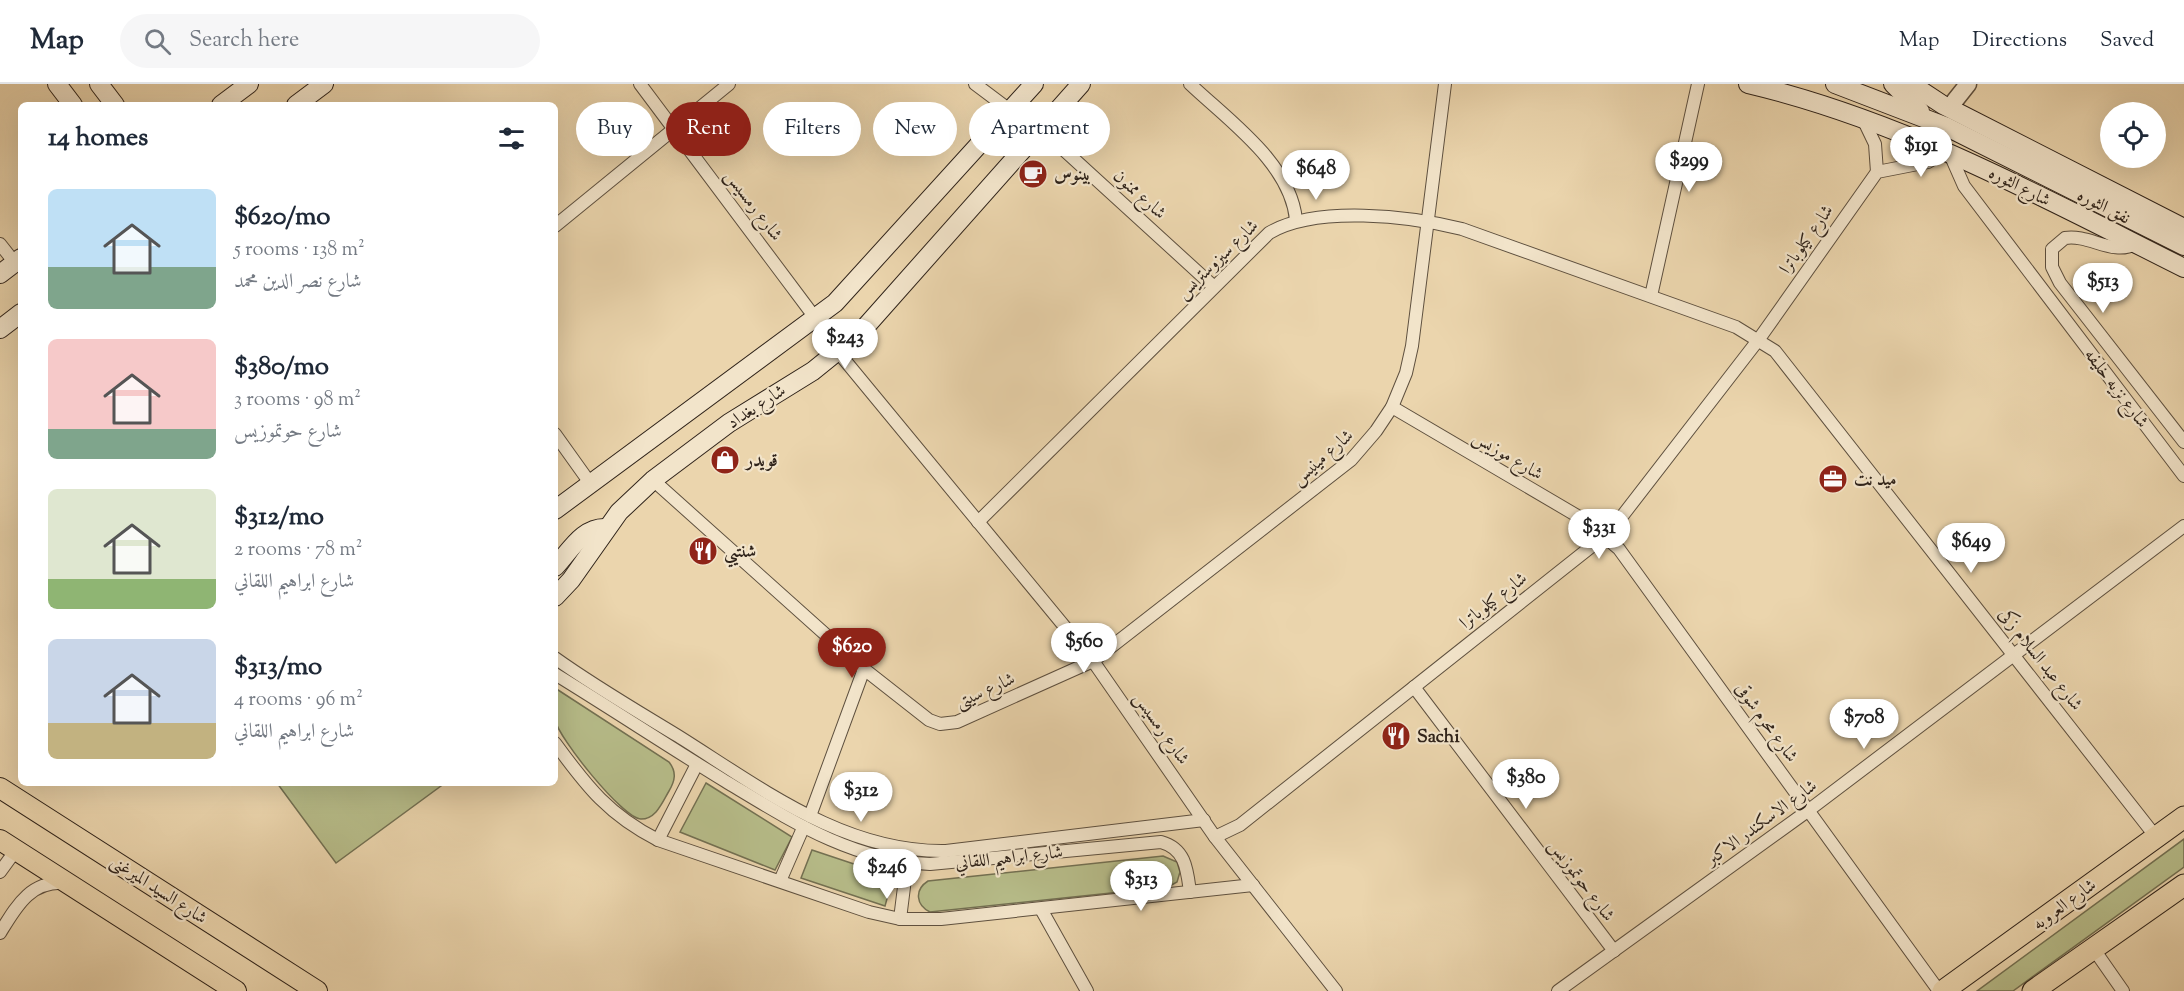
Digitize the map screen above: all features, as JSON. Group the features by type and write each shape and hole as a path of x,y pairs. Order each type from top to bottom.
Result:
{"highway":[{"name":"شارع العروبه","path":"1941,991 2184,817"},
{"path":"2033,991 2184,885"}],"main road":[{"path":"57,84 71,102"},
{"path":"99,84 113,102"},
{"path":"225,102 249,84"},
{"name":"شارع بغداد","path":"1019,102 1034,84"},
{"name":"شارع بغداد","path":"1065,102 1081,84"},
{"name":"شارع الثوره","path":"1748,84 1862,117 1948,152 2184,268"},
{"path":"1835,84 1928,118"},
{"path":"1893,84 1928,118"},
{"path":"1911,84 1949,108"},
{"name":"شارع الثوره","path":"1949,108 2184,228"},
{"name":"نفق الثوره","path":"1928,118 2184,246"},
{"name":"شارع بغداد","path":"558,508 816,319 848,291 970,156"},
{"name":"شارع بغداد","path":"558,594 632,498 729,423 838,352 867,326 1017,156"},
{"path":"0,329 18,315"},
{"path":"558,564 585,534 596,528 608,528"},
{"name":"شارع السيد الميرغنى","path":"0,788 317,991"},
{"path":"8,845 236,991"}],"street":[{"name":"شارع رمسيس","path":"640,84 666,117"},
{"path":"707,102 729,84"},
{"path":"975,84 999,102"},
{"path":"1190,84 1277,169 1291,196 1296,220"},
{"name":"شارع مينيس","path":"1093,661 1351,460 1376,431 1392,407 1411,355 1445,84"},
{"path":"1651,296 1698,84"},
{"path":"1949,108 1968,84"},
{"path":"1862,117 1875,144 1877,172 1895,166 1928,162 1948,152"},
{"path":"558,224 666,136"},
{"name":"شارع نزيه خليفه","path":"1948,152 1964,186 2184,476"},
{"name":"شارع رمسيس","path":"695,156 816,319"},
{"name":"شارع ممنون","path":"1071,156 1213,286"},
{"name":"شارع كيلوباترا","path":"1215,837 1240,825 1604,535 1623,515 1759,339 1877,172"},
{"name":"شارع سيزوستريس","path":"978,522 1260,239 1296,220 1327,216 1427,222 1474,232 1736,327 1759,339"},
{"name":"شارع نزيه خليفه","path":"2135,244 2116,248 2084,238 2065,238 2052,249 2052,267 2060,283 2184,442"},
{"path":"0,244 12,265"},
{"name":"شارع عبد السلام زكى","path":"1759,339 1789,366 2156,837"},
{"name":"شارع رمسيس","path":"838,352 1093,661 1215,837 1336,991"},
{"name":"شارع موزيس","path":"1392,407 1586,521 1604,535"},
{"path":"2160,445 2176,432"},
{"path":"558,438 590,483"},
{"name":"شارع سيتى","path":"653,480 864,669 924,717 946,724 957,722 1093,661"},
{"name":"شارع الاسكندر الاكبر","path":"1558,991 1809,810 2184,526"},
{"name":"شارع محرم شوقى","path":"1604,535 1627,560 1941,991"},
{"name":"شارع ابراهيم اللقاني","path":"558,660 759,787 810,816 875,844 932,851 1204,820"},
{"path":"810,816 864,669"},
{"name":"شارع ابراهيم اللقاني","path":"558,676 803,828 861,852 907,863 953,863 1161,842 1169,844 1181,855 1190,892"},
{"name":"شارع حوتموزيس","path":"1414,687 1614,951"},
{"path":"558,747 586,786 604,805 624,821 658,840 869,912 900,919 932,920 1253,885"},
{"path":"658,840 697,764"},
{"path":"780,881 803,828"},
{"path":"0,872 8,845"},
{"path":"900,919 907,863"},
{"path":"0,933 17,905 29,893 44,885 70,884"},
{"path":"1041,909 1087,991"},
{"path":"2092,948 2123,991"}],"green space":[{"path":"558,690 669,762 674,773 673,784 655,813 641,819 620,806 592,776 559,729"},
{"path":"706,783 792,837 775,870 680,832"},
{"path":"279,786 441,786 336,863"},
{"path":"2184,839 2184,867 2013,991 1977,991"},
{"path":"812,850 893,877 885,906 801,878"},
{"path":"1163,856 1177,862 1180,872 1177,882 1168,887 930,912 925,909 918,897 920,889 928,881"}],"place":[{"name":"بينوس","path":"1033,174"},
{"name":"قويدر","path":"725,460"},
{"name":"ميد نت","path":"1833,479"},
{"name":"شنتيي","path":"703,551"},
{"name":"Sachi","path":"1396,736"}]}
